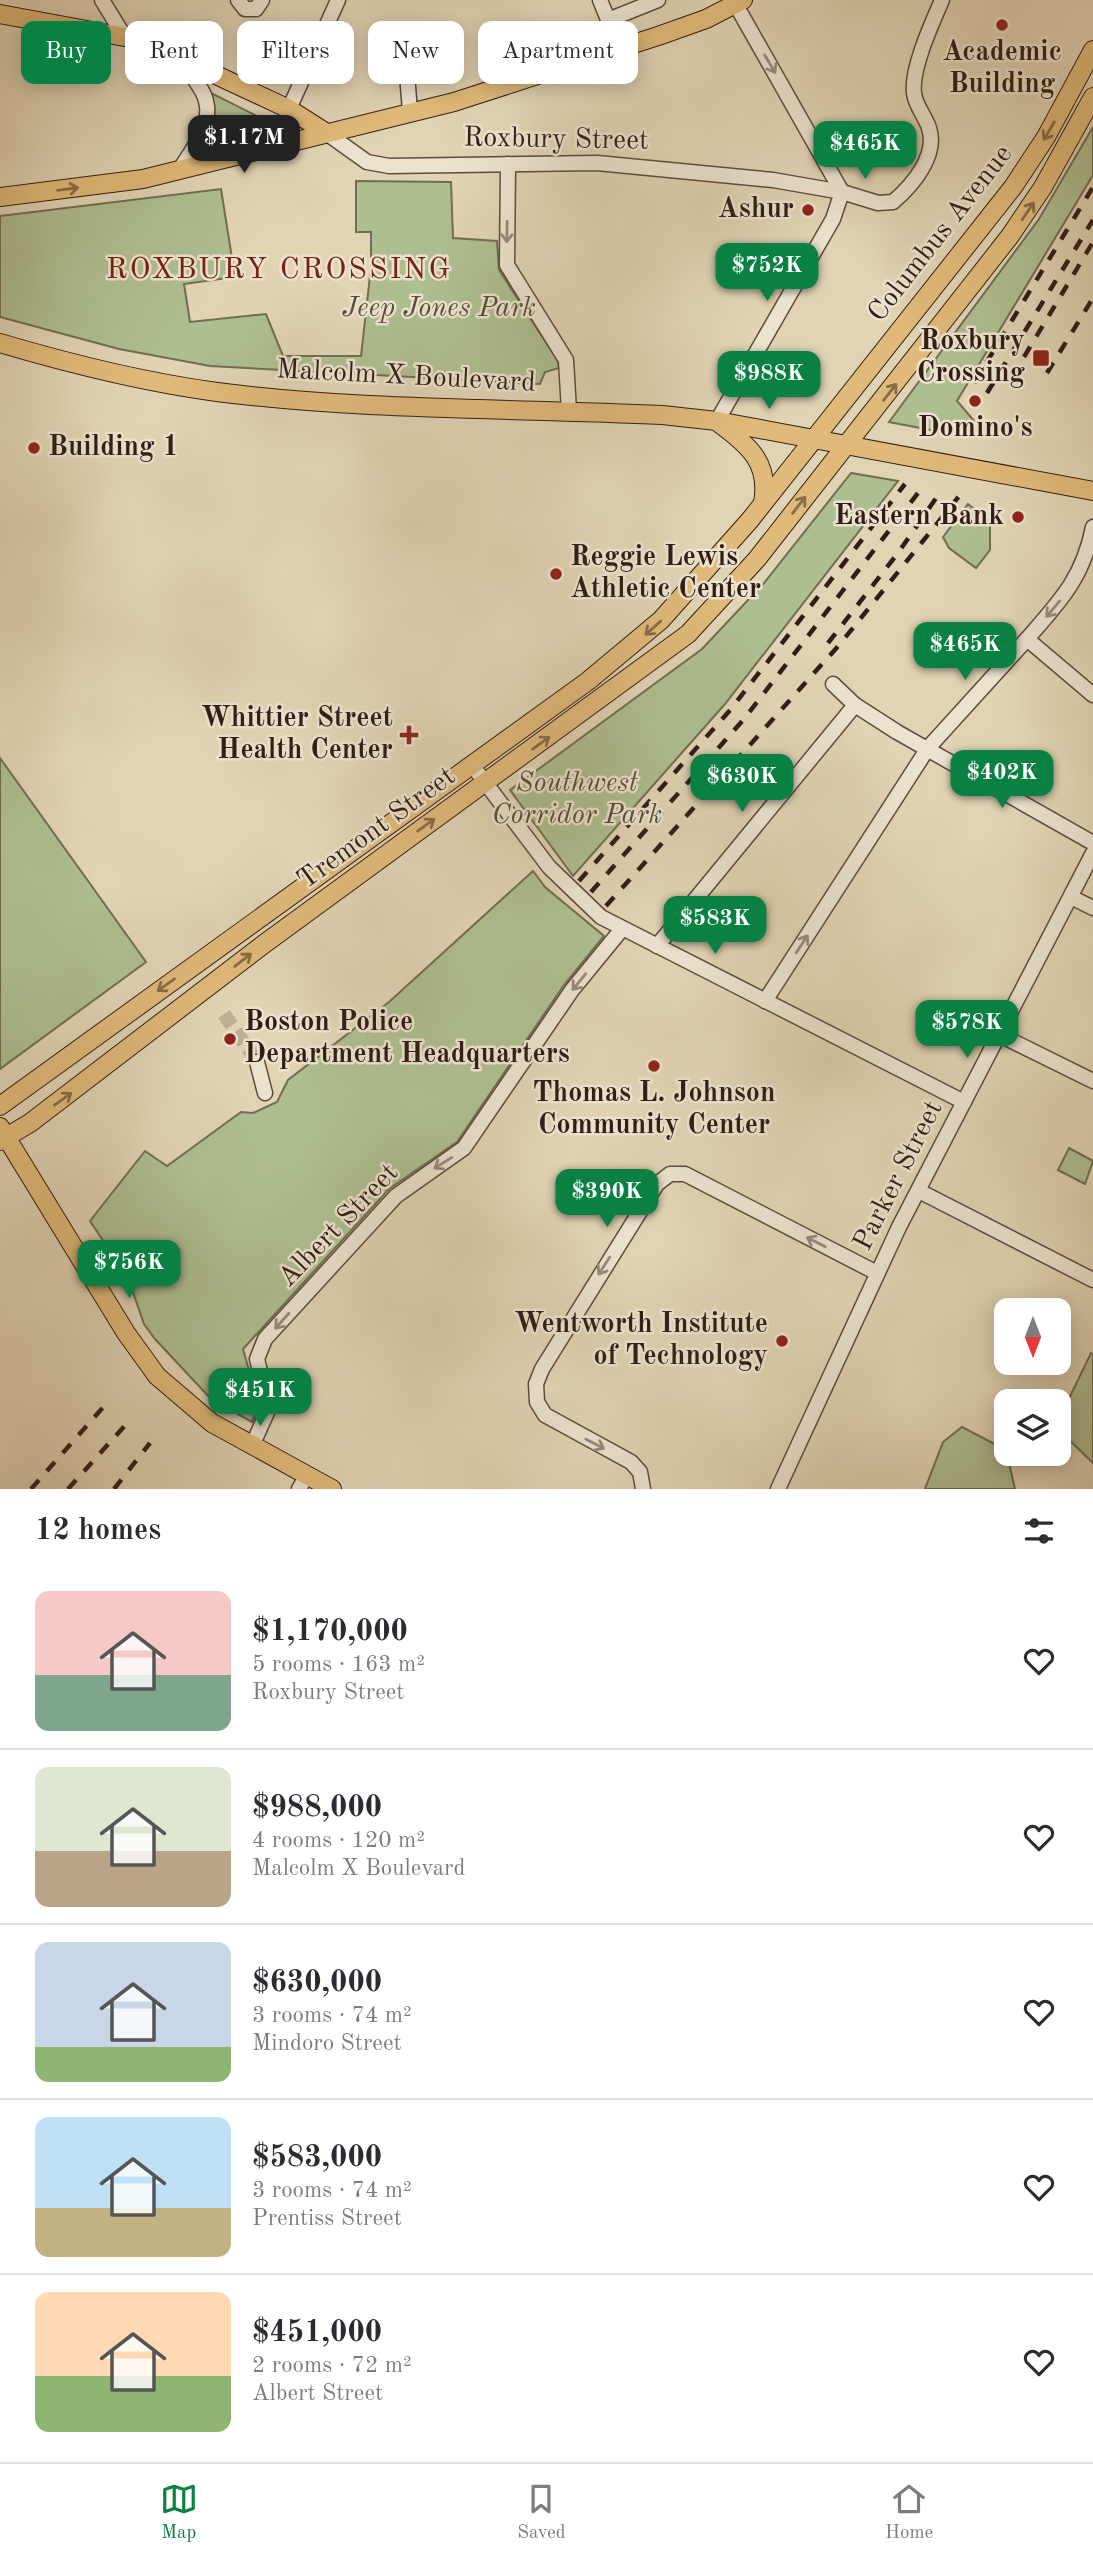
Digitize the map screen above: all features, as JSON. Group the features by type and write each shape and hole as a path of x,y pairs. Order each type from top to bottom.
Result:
{"main road":[{"path":"638,42 739,3"},
{"path":"0,14 124,36"},
{"name":"Columbus Avenue","path":"813,439 1013,187 1046,137 1093,50"},
{"path":"223,78 289,109 326,132"},
{"path":"0,197 143,179 514,84"},
{"name":"Columbus Avenue","path":"847,445 1010,236 1043,187 1093,97"},
{"name":"Malcolm X Boulevard","path":"0,343 119,375 254,396 354,404 569,411 717,421 813,439"},
{"path":"717,421 747,444 759,458 765,478 762,503"},
{"path":"813,439 1093,491"},
{"name":"Tremont Street","path":"0,1106 588,681 653,627 691,590 813,439"},
{"name":"Tremont Street","path":"2,1135 116,1060 273,937 688,634 729,592 847,445"},
{"path":"2,1135 150,1367 194,1411 252,1446 303,1482 332,1489"}],"street":[{"path":"102,0 124,36"},
{"path":"238,0 245,9 256,9 262,0"},
{"path":"279,146 289,109 338,0"},
{"path":"600,0 608,20 658,0"},
{"name":"Roxbury Street","path":"326,132 367,162 389,166 597,163 712,172 842,192 878,203 893,202 924,165 930,151 930,130 914,97 914,78 942,0"},
{"path":"717,421 833,219 842,192 739,3"},
{"path":"179,171 201,135 207,111 206,98 197,84"},
{"path":"408,84 410,111"},
{"path":"508,164 508,265 566,359 569,411"},
{"path":"765,1001 928,748 1071,588 1088,550 1093,527"},
{"path":"1027,639 1088,692"},
{"path":"833,684 855,705 1093,842"},
{"path":"657,946 855,705"},
{"path":"472,765 549,867 587,906 622,929 964,1102"},
{"name":"Parker Street","path":"778,1489 877,1273 1093,853"},
{"path":"1071,897 1093,908"},
{"name":"Albert Street","path":"252,1446 269,1408 257,1359 265,1339 396,1196 464,1148 572,990 622,929"},
{"path":"1000,1035 1093,1081"},
{"path":"257,1062 265,1093"},
{"path":"643,1489 640,1472 631,1462 545,1415 537,1402 536,1384 570,1319 657,1184 670,1174 685,1174 877,1273"},
{"path":"919,1191 1093,1280"}],"green space":[{"path":"190,84 261,118 262,127 256,132 188,147 198,135 203,99"},
{"path":"1093,127 1093,175 957,401 975,422 967,437 889,422 1039,219"},
{"name":"Jeep Jones Park","path":"356,181 451,182 453,238 497,241 499,270 558,361 559,368 545,372 540,384 210,366 119,349 0,317 0,216 221,189 235,277 184,284 190,322 266,314 283,356 361,356 371,267 371,232 356,232"},
{"name":"Southwest Corridor Park","path":"851,473 898,481 725,704 573,876 510,790 702,649 764,583"},
{"path":"968,504 990,521 990,550 976,568 949,548 943,537"},
{"path":"0,758 146,962 0,1069"},
{"name":"Southwest Corridor Park","path":"533,871 545,887 604,936 564,985 457,1142 389,1189 243,1349 259,1406 252,1422 210,1398 155,1339 144,1324 128,1278 90,1221 145,1151 167,1166 241,1112 253,1113 277,1102 288,1080 389,1002"},
{"path":"1069,1148 1093,1161 1085,1184 1058,1170"},
{"path":"1091,1353 1093,1354 1093,1463 1071,1442 1071,1394"},
{"path":"962,1427 994,1444 994,1466 1010,1466 1015,1489 925,1489 943,1442"}],"tunnel":[{"path":"224,1014 257,1062"}],"railway":[{"path":"974,383 1093,187"},
{"path":"987,393 1093,220"},
{"path":"1024,357 1093,242"},
{"path":"1047,373 1093,298"},
{"path":"579,881 731,709 905,484"},
{"path":"828,643 898,553 941,491"},
{"path":"591,892 744,719 918,493"},
{"path":"606,906 840,644 960,495"},
{"path":"31,1489 106,1404"},
{"path":"68,1489 129,1421"},
{"path":"114,1489 150,1443"}],"place":[{"name":"Academic Building","path":"1002,25"},
{"name":"Ashur","path":"808,210"},
{"name":"Roxbury Crossing","path":"1041,358"},
{"name":"Domino's","path":"975,401"},
{"name":"Building 1","path":"34,448"},
{"name":"Eastern Bank","path":"1018,517"},
{"name":"Reggie Lewis Athletic Center","path":"556,574"},
{"name":"Whittier Street Health Center","path":"409,735"},
{"name":"Boston Police Department Headquarters","path":"230,1039"},
{"name":"Thomas L. Johnson Community Center","path":"654,1066"},
{"name":"Wentworth Institute of Technology","path":"782,1341"}],"district":[{"name":"ROXBURY CROSSING","path":"279,270"}]}
